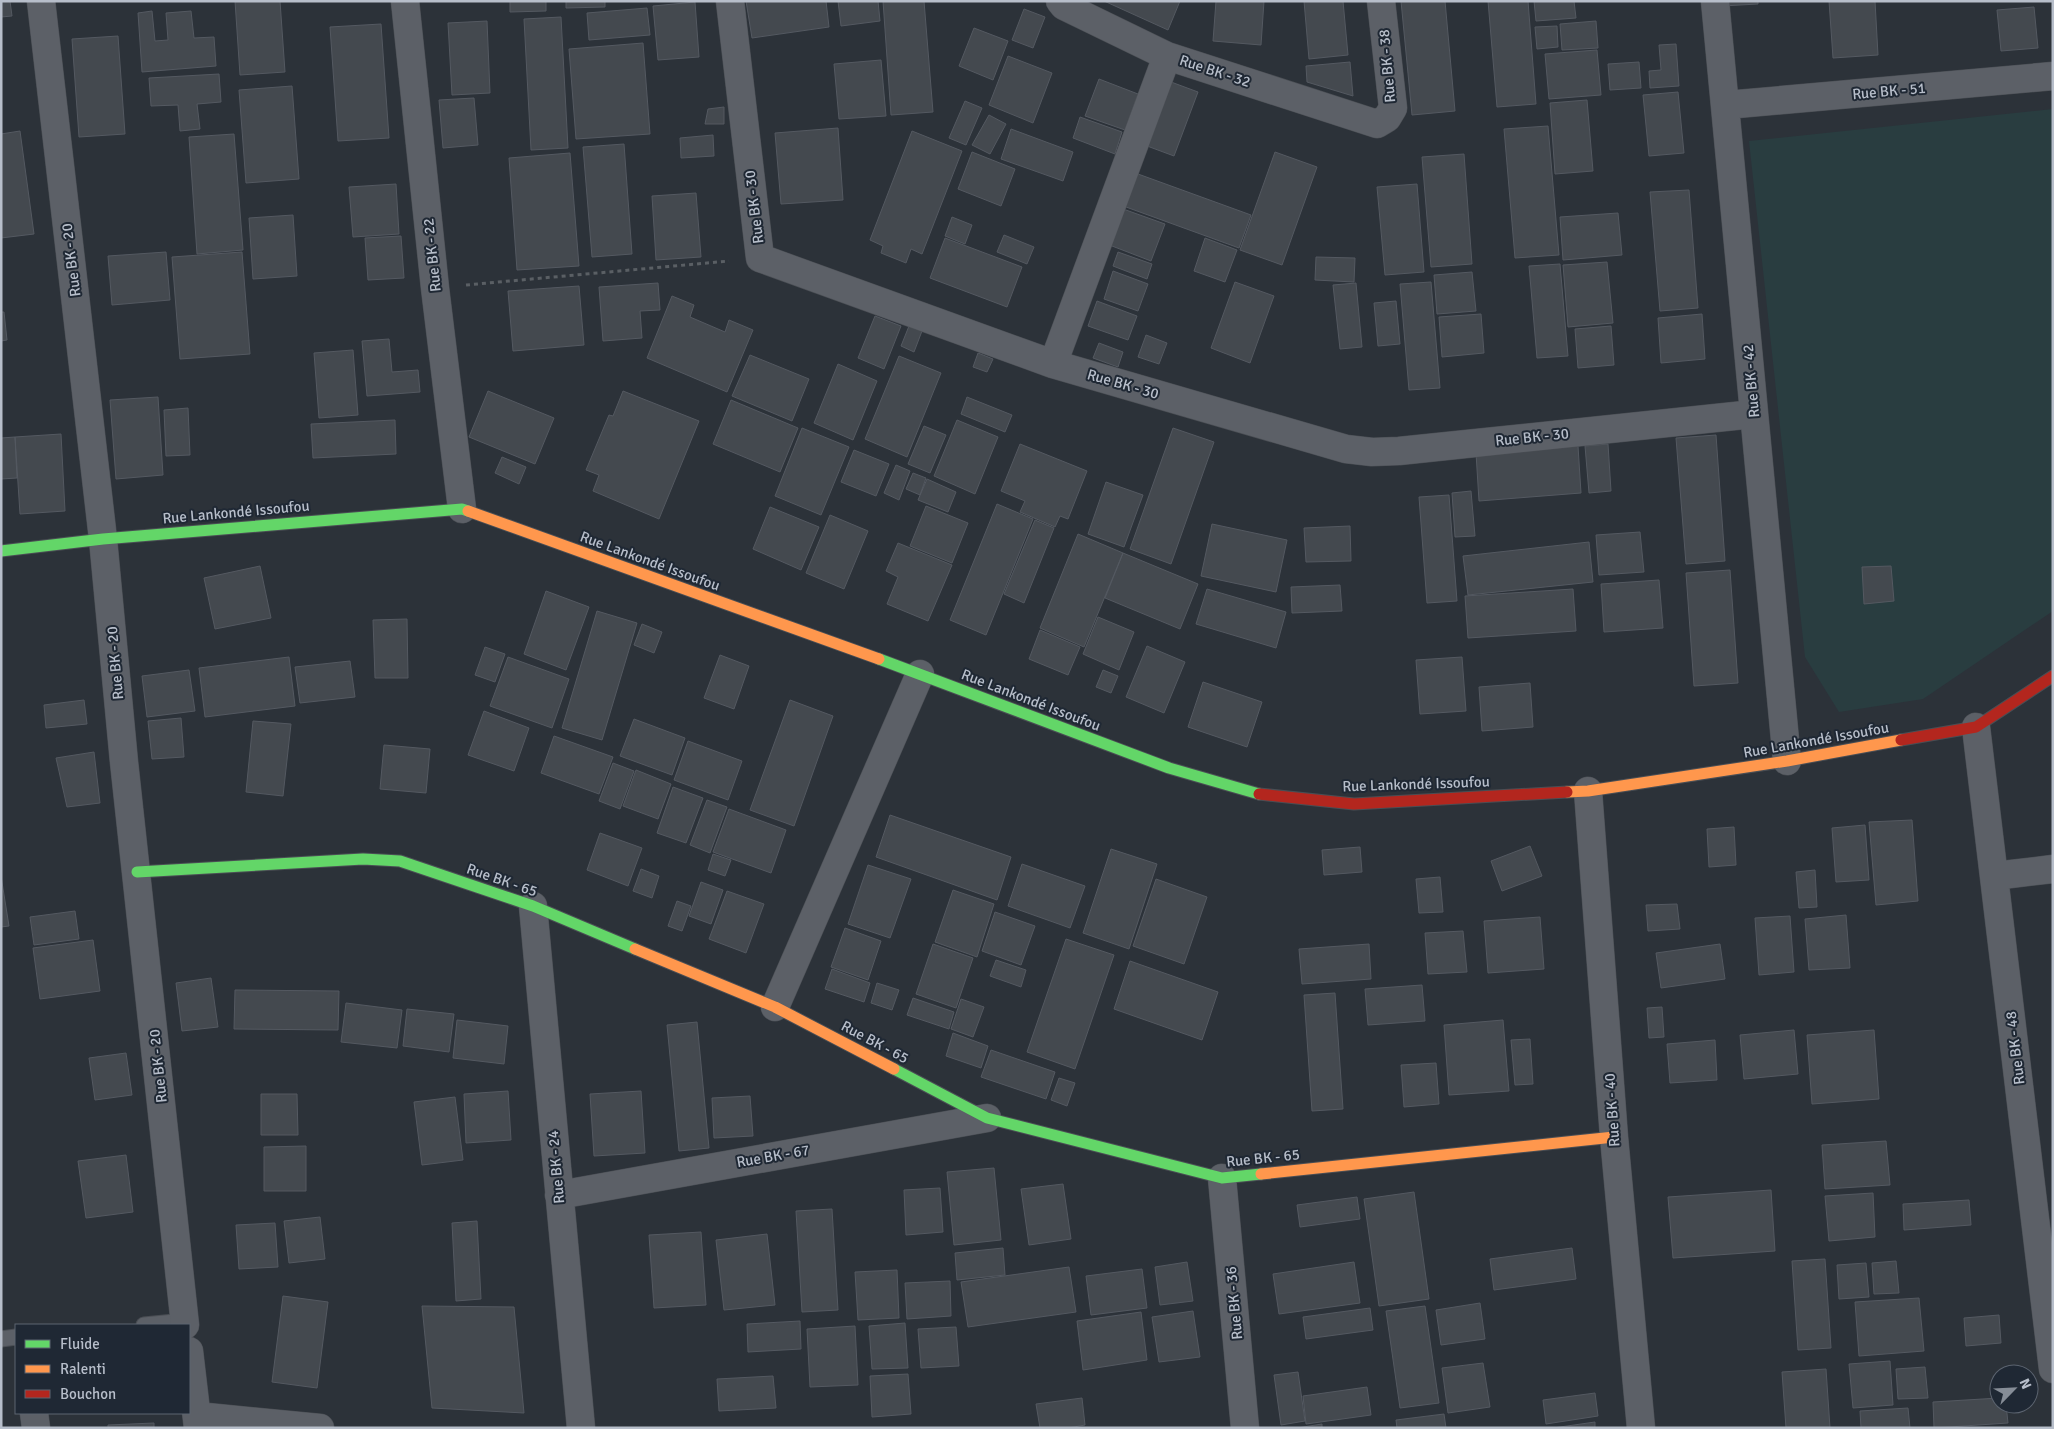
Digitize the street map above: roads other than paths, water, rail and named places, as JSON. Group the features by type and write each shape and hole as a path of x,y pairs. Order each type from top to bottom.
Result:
{"street":[{"name":"Rue BK - 20","path":"41,1 103,539 185,1323"},
{"name":"Rue BK - 22","path":"405,1 435,288 462,509"},
{"name":"Rue BK - 30","path":"730,1 760,258 1052,364 1346,449 1372,452 1399,451 1754,414"},
{"name":"Rue BK - 32","path":"1060,1 1064,6 1168,56 1377,124"},
{"name":"Rue BK - 38","path":"1377,124 1387,118 1393,108 1381,1"},
{"name":"Rue BK - 42","path":"1715,1 1787,761"},
{"path":"1052,364 1168,56"},
{"name":"Rue BK - 51","path":"1726,105 2053,76"},
{"name":"Rue Lankondé Issoufou","path":"1,550 103,539 462,509 920,674 1170,768 1256,794 1354,804 1588,791 1787,761 1976,728 2053,676"},
{"path":"775,1007 920,674"},
{"name":"Rue BK - 48","path":"1976,728 1994,876 2045,1234 2053,1369"},
{"name":"Rue BK - 40","path":"1588,791 1614,1137 1641,1428"},
{"name":"Rue BK - 65","path":"137,872 363,859 400,861 533,906 775,1007 987,1118 1222,1178 1614,1137"},
{"path":"1994,876 2053,869"},
{"name":"Rue BK - 24","path":"533,906 581,1428"},
{"name":"Rue BK - 67","path":"559,1195 987,1118"},
{"name":"Rue BK - 36","path":"1222,1178 1245,1428"},
{"path":"190,1359 198,1422 320,1428"},
{"path":"34,1414 36,1428"}],"lane":[{"path":"164,1324 185,1323"},
{"path":"1,1338 15,1337"}]}
